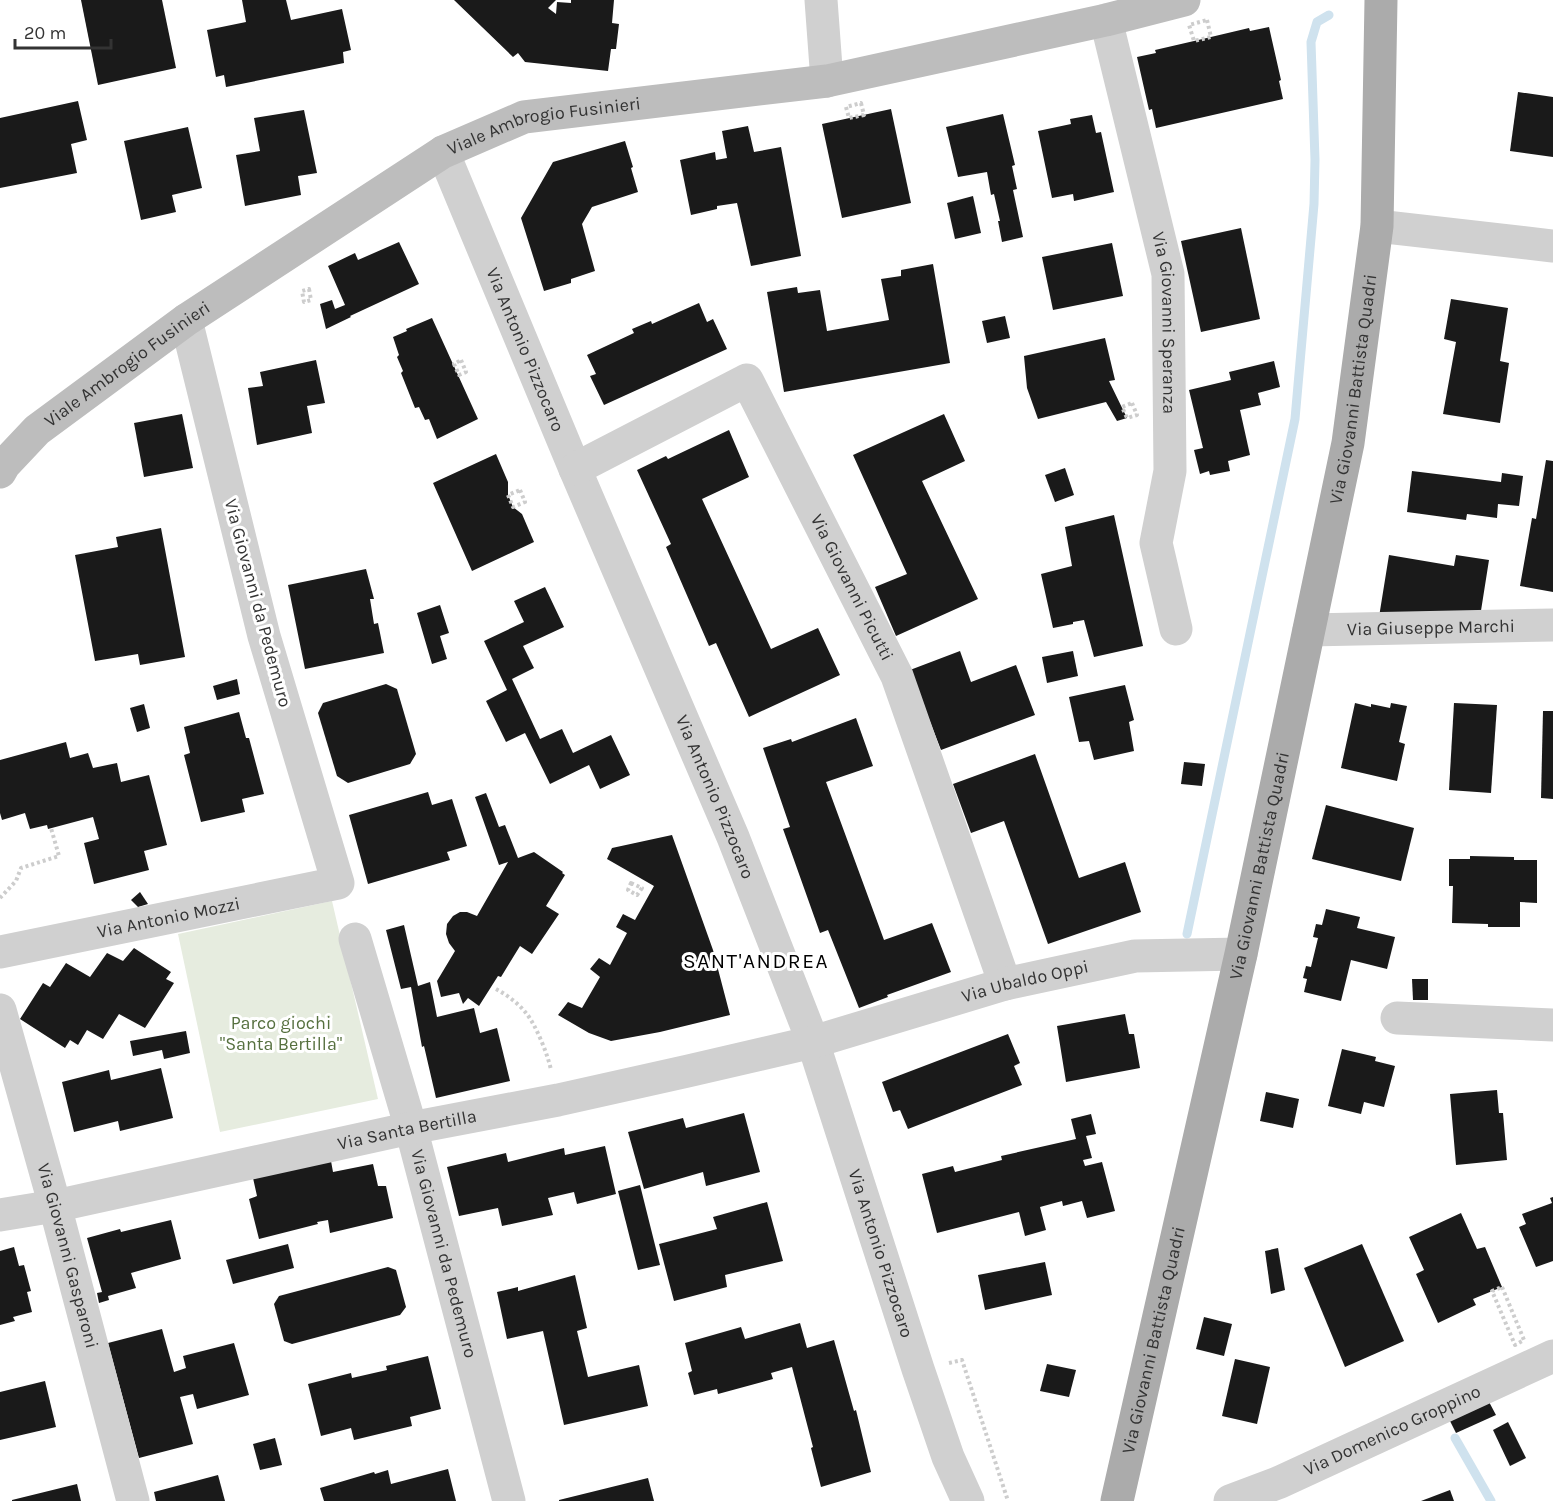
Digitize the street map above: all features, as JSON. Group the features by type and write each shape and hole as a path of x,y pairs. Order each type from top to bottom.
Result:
{"main road":[{"name":"Via Giovanni Battista Quadri","path":"1117,1501 1241,954 1348,442 1377,226 1381,0"}],"street":[{"path":"821,0 827,81"},
{"name":"Viale Ambrogio Fusinieri","path":"0,472 37,430 186,320 443,152 524,117 827,81 1106,20 1172,1"},
{"name":"Via Giovanni Speranza","path":"1106,20 1168,274 1170,471 1156,543 1176,629"},
{"name":"Via Antonio Pizzocaro","path":"443,152 575,469 733,837 813,1042 910,1346 948,1457 968,1501"},
{"path":"1377,226 1553,246"},
{"name":"Via Giovanni da Pedemuro","path":"186,320 264,636 338,883"},
{"name":"Via Giovanni Picutti","path":"575,469 747,380 897,676 1005,984"},
{"name":"Via Giuseppe Marchi","path":"1309,630 1553,625"},
{"name":"Via Antonio Mozzi","path":"0,952 338,883"},
{"name":"Via Giovanni da Pedemuro","path":"355,939 411,1128 509,1501"},
{"name":"Via Ubaldo Oppi","path":"813,1042 1005,984 1135,956 1241,954"},
{"name":"Via Giovanni Gasparoni","path":"0,1010 55,1206 132,1501"},
{"path":"1397,1018 1553,1025"},
{"name":"Via Santa Bertilla","path":"0,1215 55,1206 411,1128 558,1100 813,1042"},
{"name":"Via Domenico Groppino","path":"1230,1501 1280,1482 1553,1356"},
{"name":"Via Antonio Pizzocaro","path":"948,1457 957,1501"}],"path":[{"path":"520,490 525,502 513,507 508,495 520,490"},
{"path":"0,898 16,881 21,867 59,856 51,828"},
{"path":"496,989 510,997 527,1013 548,1056 558,1100"},
{"path":"1502,1287 1524,1340 1515,1345 1492,1291 1502,1287"}],"green space":[{"name":"Parco giochi \"Santa Bertilla\"","path":"332,901 378,1099 220,1132 178,934"}],"building":[{"path":"81,0 162,0 176,68 98,85"},
{"path":"242,0 286,0 291,20 342,9 351,50 343,52 344,63 226,87 224,75 216,77 207,30 246,22"},
{"path":"454,0 556,0 548,8 556,14 557,2 614,0 612,23 619,24 616,49 611,49 608,71 525,62 518,53 513,57"},
{"path":"1269,27 1283,99 1156,128 1152,109 1149,110 1137,57 1156,53 1155,50 1249,28 1250,31"},
{"path":"1518,92 1553,97 1553,157 1510,151"},
{"path":"78,101 87,140 71,144 77,173 0,188 0,118"},
{"path":"891,109 911,203 842,218 822,124"},
{"path":"304,110 317,173 298,176 301,195 245,206 236,155 260,151 254,118"},
{"path":"1003,114 1015,165 1012,166 1017,189 1013,190 1023,237 1002,242 998,221 1000,221 994,194 991,195 987,172 958,177 946,127"},
{"path":"1092,115 1096,133 1101,132 1114,192 1074,201 1073,194 1052,198 1038,131 1071,124 1070,119"},
{"path":"748,126 754,152 781,147 801,256 751,266 737,203 717,206 717,209 691,215 680,160 715,152 716,160 727,158 722,131"},
{"path":"188,127 202,188 172,195 176,212 141,220 124,141"},
{"path":"625,141 638,192 592,207 582,224 595,271 571,279 571,283 544,291 521,218 553,162"},
{"path":"973,196 981,233 955,239 947,203"},
{"path":"1241,228 1260,319 1201,332 1181,241"},
{"path":"399,242 419,284 326,329 320,304 332,300 335,309 345,305 328,266 355,253 358,260"},
{"path":"1112,243 1123,296 1053,310 1042,257"},
{"path":"933,264 950,363 784,392 767,292 797,287 798,293 820,290 827,331 889,320 881,279 901,276 901,270"},
{"path":"1451,299 1508,308 1500,361 1509,363 1500,423 1443,414 1456,342 1444,339"},
{"path":"699,303 707,322 713,319 727,349 604,405 590,376 596,374 587,355 634,333 632,329 651,321 652,324"},
{"path":"1005,316 1010,338 987,343 982,321"},
{"path":"432,318 478,419 437,439 429,419 425,420 419,407 415,408 401,373 403,371 397,357 399,355 393,337"},
{"path":"1105,338 1115,380 1109,381 1127,418 1117,421 1106,402 1038,419 1027,388 1024,356"},
{"path":"316,360 325,403 307,406 312,433 257,445 248,388 263,386 260,372"},
{"path":"1274,361 1280,387 1258,393 1261,405 1240,410 1250,455 1228,461 1230,471 1210,475 1209,471 1200,474 1194,450 1203,448 1189,390 1231,380 1229,372"},
{"path":"182,414 193,468 144,477 134,423"},
{"path":"944,414 965,461 922,481 978,599 896,636 875,587 907,574 853,455"},
{"path":"729,430 749,477 702,499 771,649 818,628 840,675 749,717 716,643 709,646 666,547 671,544 637,470 666,456 668,459"},
{"path":"496,454 508,482 508,495 513,507 522,514 534,542 472,571 433,483"},
{"path":"1546,460 1553,461 1553,592 1520,586 1532,518 1536,519"},
{"path":"1065,468 1074,495 1055,502 1045,475"},
{"path":"1412,471 1501,482 1502,473 1523,476 1519,506 1498,504 1497,518 1467,514 1466,520 1407,512"},
{"path":"1114,515 1143,646 1094,657 1084,620 1053,628 1041,574 1072,566 1065,527"},
{"path":"161,528 185,657 140,665 138,654 95,661 75,555 118,547 116,537"},
{"path":"1389,555 1454,566 1456,555 1489,560 1480,617 1379,617"},
{"path":"366,569 374,599 370,599 374,624 378,623 384,653 305,669 288,585"},
{"path":"545,587 564,627 523,646 534,668 512,679 540,739 562,729 573,753 611,735 630,775 600,789 589,765 550,784 525,733 506,742 486,701 507,690 484,641 524,622 514,601"},
{"path":"440,605 449,633 440,636 447,659 432,664 417,613"},
{"path":"960,651 971,682 1016,665 1035,715 941,750 910,670"},
{"path":"1073,651 1078,676 1047,683 1042,657"},
{"path":"237,679 240,694 217,700 213,686"},
{"path":"386,684 397,689 416,754 410,764 348,783 337,776 318,713 323,703"},
{"path":"1125,685 1134,720 1129,722 1134,751 1094,760 1089,741 1079,742 1069,697"},
{"path":"1355,703 1371,707 1371,704 1390,708 1391,703 1407,706 1399,742 1405,744 1397,781 1341,768"},
{"path":"1454,703 1497,705 1491,793 1449,790"},
{"path":"144,704 150,728 137,732 130,708"},
{"path":"1543,711 1553,711 1553,799 1541,798"},
{"path":"239,712 246,738 249,738 264,794 242,799 245,812 201,822 184,755 190,753 184,727"},
{"path":"856,718 873,766 826,782 884,940 932,923 951,972 887,995 888,997 859,1008 828,930 820,933 783,829 790,827 763,748 791,739 792,742"},
{"path":"66,742 70,758 88,753 93,768 117,763 121,782 149,775 167,845 144,851 149,870 94,884 84,843 99,839 93,817 48,829 47,825 30,829 25,813 2,820 0,760"},
{"path":"1035,754 1079,878 1125,862 1141,912 1048,944 1004,821 971,833 953,784"},
{"path":"1184,762 1205,764 1202,786 1181,784"},
{"path":"428,792 432,805 452,799 467,846 447,852 450,860 368,884 349,815"},
{"path":"486,793 499,827 505,825 518,858 534,852 565,875 546,906 559,914 532,954 520,946 501,977 498,976 479,1006 468,998 463,1004 459,993 441,997 437,981 455,951 446,934 447,924 453,916 460,912 477,916 508,862 499,865 475,797"},
{"path":"1326,805 1414,828 1401,881 1312,859"},
{"path":"672,835 713,950 730,1015 611,1041 589,1033 558,1015 568,1002 582,1008 600,977 590,969 599,958 610,965 627,933 616,927 623,914 635,920 654,886 607,859 612,848"},
{"path":"1470,856 1537,860 1537,903 1520,902 1520,927 1488,927 1488,924 1452,923 1453,886 1449,886 1449,859 1470,859"},
{"path":"140,892 148,904 138,907 131,900"},
{"path":"1326,909 1360,917 1357,928 1395,937 1387,969 1351,960 1341,1001 1304,992 1307,979 1303,978 1306,966 1311,967 1318,938 1313,937 1316,924 1322,925"},
{"path":"404,925 418,986 430,982 437,1017 474,1008 480,1033 497,1028 510,1081 436,1098 424,1046 422,1047 411,987 401,989 386,930"},
{"path":"134,948 171,972 166,979 174,983 145,1028 119,1014 103,1039 87,1030 78,1045 70,1040 65,1048 20,1019 43,983 50,987 66,963 90,977 107,953 123,961"},
{"path":"1412,979 1428,979 1428,1000 1413,1000"},
{"path":"1125,1014 1129,1034 1134,1034 1140,1068 1066,1082 1057,1026"},
{"path":"186,1031 190,1053 164,1059 162,1050 133,1056 130,1041"},
{"path":"1008,1034 1020,1063 1014,1066 1022,1085 908,1129 900,1110 893,1112 882,1082"},
{"path":"1342,1049 1376,1057 1375,1061 1395,1066 1384,1107 1364,1102 1361,1114 1328,1106"},
{"path":"161,1068 173,1118 120,1131 118,1121 74,1132 62,1082 109,1070 111,1080"},
{"path":"1497,1090 1499,1113 1503,1113 1507,1160 1456,1165 1450,1094"},
{"path":"1266,1092 1299,1099 1293,1128 1260,1121"},
{"path":"744,1113 760,1172 706,1186 703,1172 644,1189 628,1132 683,1118 686,1128"},
{"path":"1091,1114 1096,1134 1086,1136 1092,1158 1083,1160 1085,1166 1102,1162 1115,1211 1087,1218 1082,1201 1063,1206 1062,1201 1040,1207 1046,1230 1025,1236 1019,1212 937,1233 922,1174 953,1166 955,1172 1002,1160 1001,1156 1076,1139 1071,1119"},
{"path":"605,1146 616,1194 577,1204 574,1192 548,1198 553,1215 502,1226 498,1208 459,1216 447,1167 506,1153 508,1162 564,1148 565,1155"},
{"path":"331,1161 333,1172 373,1164 378,1186 386,1186 393,1218 330,1233 328,1220 259,1239 249,1199 257,1196 253,1178"},
{"path":"640,1185 660,1265 638,1270 618,1191"},
{"path":"1553,1197 1553,1261 1536,1267 1519,1227 1526,1224 1522,1214 1552,1203 1550,1198"},
{"path":"767,1202 783,1261 725,1275 727,1287 674,1301 659,1244 717,1229 713,1217"},
{"path":"1461,1213 1477,1249 1485,1247 1502,1287 1473,1299 1476,1305 1438,1323 1416,1274 1424,1270 1409,1237"},
{"path":"171,1220 181,1259 131,1273 136,1288 108,1296 109,1300 99,1303 97,1293 102,1292 87,1238 120,1229 121,1232"},
{"path":"288,1244 294,1268 233,1284 226,1260"},
{"path":"1362,1244 1404,1341 1345,1367 1304,1268"},
{"path":"14,1247 19,1266 24,1265 31,1291 27,1292 32,1312 13,1317 15,1321 0,1325 0,1251"},
{"path":"1278,1248 1285,1290 1271,1294 1265,1251"},
{"path":"1045,1262 1052,1295 985,1310 978,1275"},
{"path":"388,1267 396,1270 406,1307 400,1315 292,1344 284,1341 274,1304 279,1296"},
{"path":"575,1275 587,1328 577,1331 588,1377 639,1365 648,1406 564,1425 543,1331 507,1339 497,1292 518,1287 518,1291"},
{"path":"1204,1317 1232,1324 1224,1356 1196,1349"},
{"path":"800,1323 807,1348 834,1340 854,1411 856,1410 871,1472 821,1487 792,1367 771,1373 773,1379 718,1394 717,1389 694,1395 688,1373 692,1371 685,1343 741,1327 745,1339"},
{"path":"162,1329 174,1372 186,1368 183,1356 234,1343 249,1395 197,1409 193,1394 180,1397 193,1444 139,1458 108,1343"},
{"path":"428,1356 441,1409 410,1417 412,1426 354,1440 351,1428 321,1436 308,1384 351,1373 352,1378 387,1370 386,1366"},
{"path":"1235,1359 1270,1367 1257,1424 1222,1416"},
{"path":"1047,1364 1076,1370 1069,1397 1040,1391"},
{"path":"45,1381 56,1427 0,1440 0,1392"},
{"path":"1488,1400 1496,1415 1456,1433 1448,1417"},
{"path":"1508,1422 1526,1458 1510,1466 1493,1430"},
{"path":"275,1438 282,1465 260,1470 253,1444"},
{"path":"448,1469 456,1501 324,1501 320,1488 374,1472 375,1474 388,1470 391,1484"},
{"path":"218,1475 225,1501 156,1501 154,1492"},
{"path":"648,1478 654,1501 559,1501 559,1500"},
{"path":"77,1484 81,1501 12,1501 12,1500"},
{"path":"1450,1490 1454,1501 1421,1501"}],"waterway":[{"path":"1187,934 1295,419 1314,204 1315,160 1311,42 1317,22 1329,15"},
{"path":"1455,1438 1491,1501"}],"district":[{"name":"SANT'ANDREA","path":"756,961"}]}
